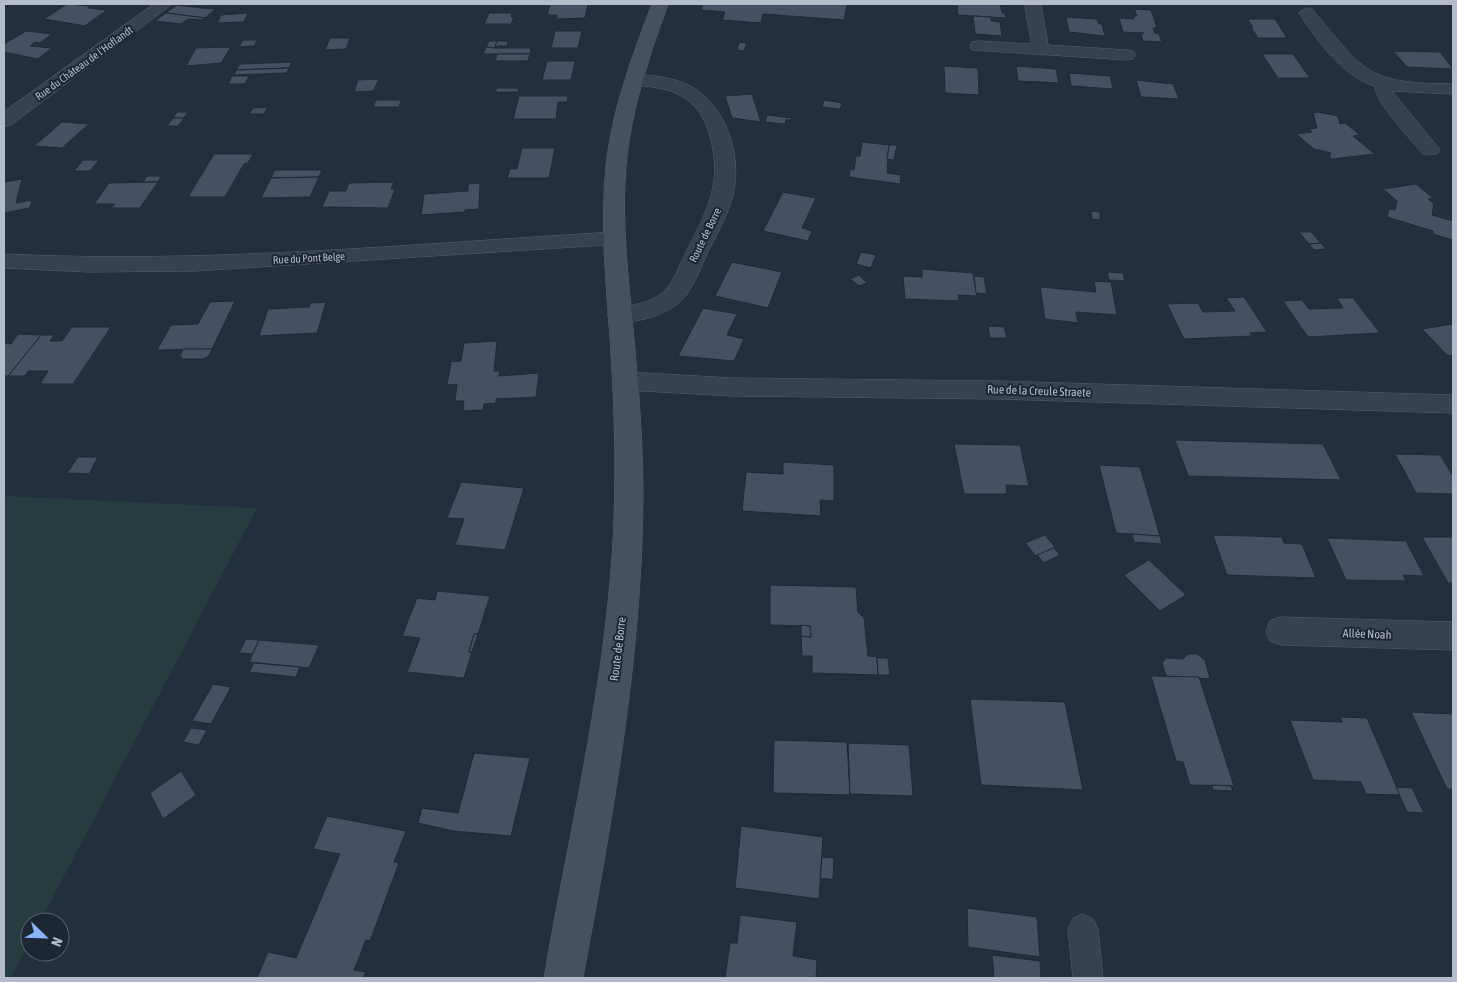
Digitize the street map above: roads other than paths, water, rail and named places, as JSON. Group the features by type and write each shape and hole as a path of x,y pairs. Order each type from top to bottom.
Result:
{"main road":[{"name":"Route de Borre","path":"563,978 602,758 620,629 629,497 625,381 614,240 616,166 624,116 660,4"}],"street":[{"name":"Rue du Château de l'Hoflandt","path":"4,121 164,4"},
{"path":"1032,4 1040,50"},
{"path":"1307,13 1353,67 1384,82 1416,88 1453,89"},
{"path":"978,46 1127,55"},
{"name":"Route de Borre","path":"620,315 654,308 671,297 715,217 725,185 723,148 708,109 696,97 678,88 659,82 634,80"},
{"path":"1384,82 1384,91 1388,99 1430,150"},
{"name":"Rue du Pont Belge","path":"4,261 90,266 195,264 614,240"},
{"name":"Rue de la Creule Straete","path":"625,381 732,387 998,390 1453,404"},
{"name":"Allée Noah","path":"1281,631 1453,636"}],"lane":[{"path":"1083,929 1088,978"}]}
